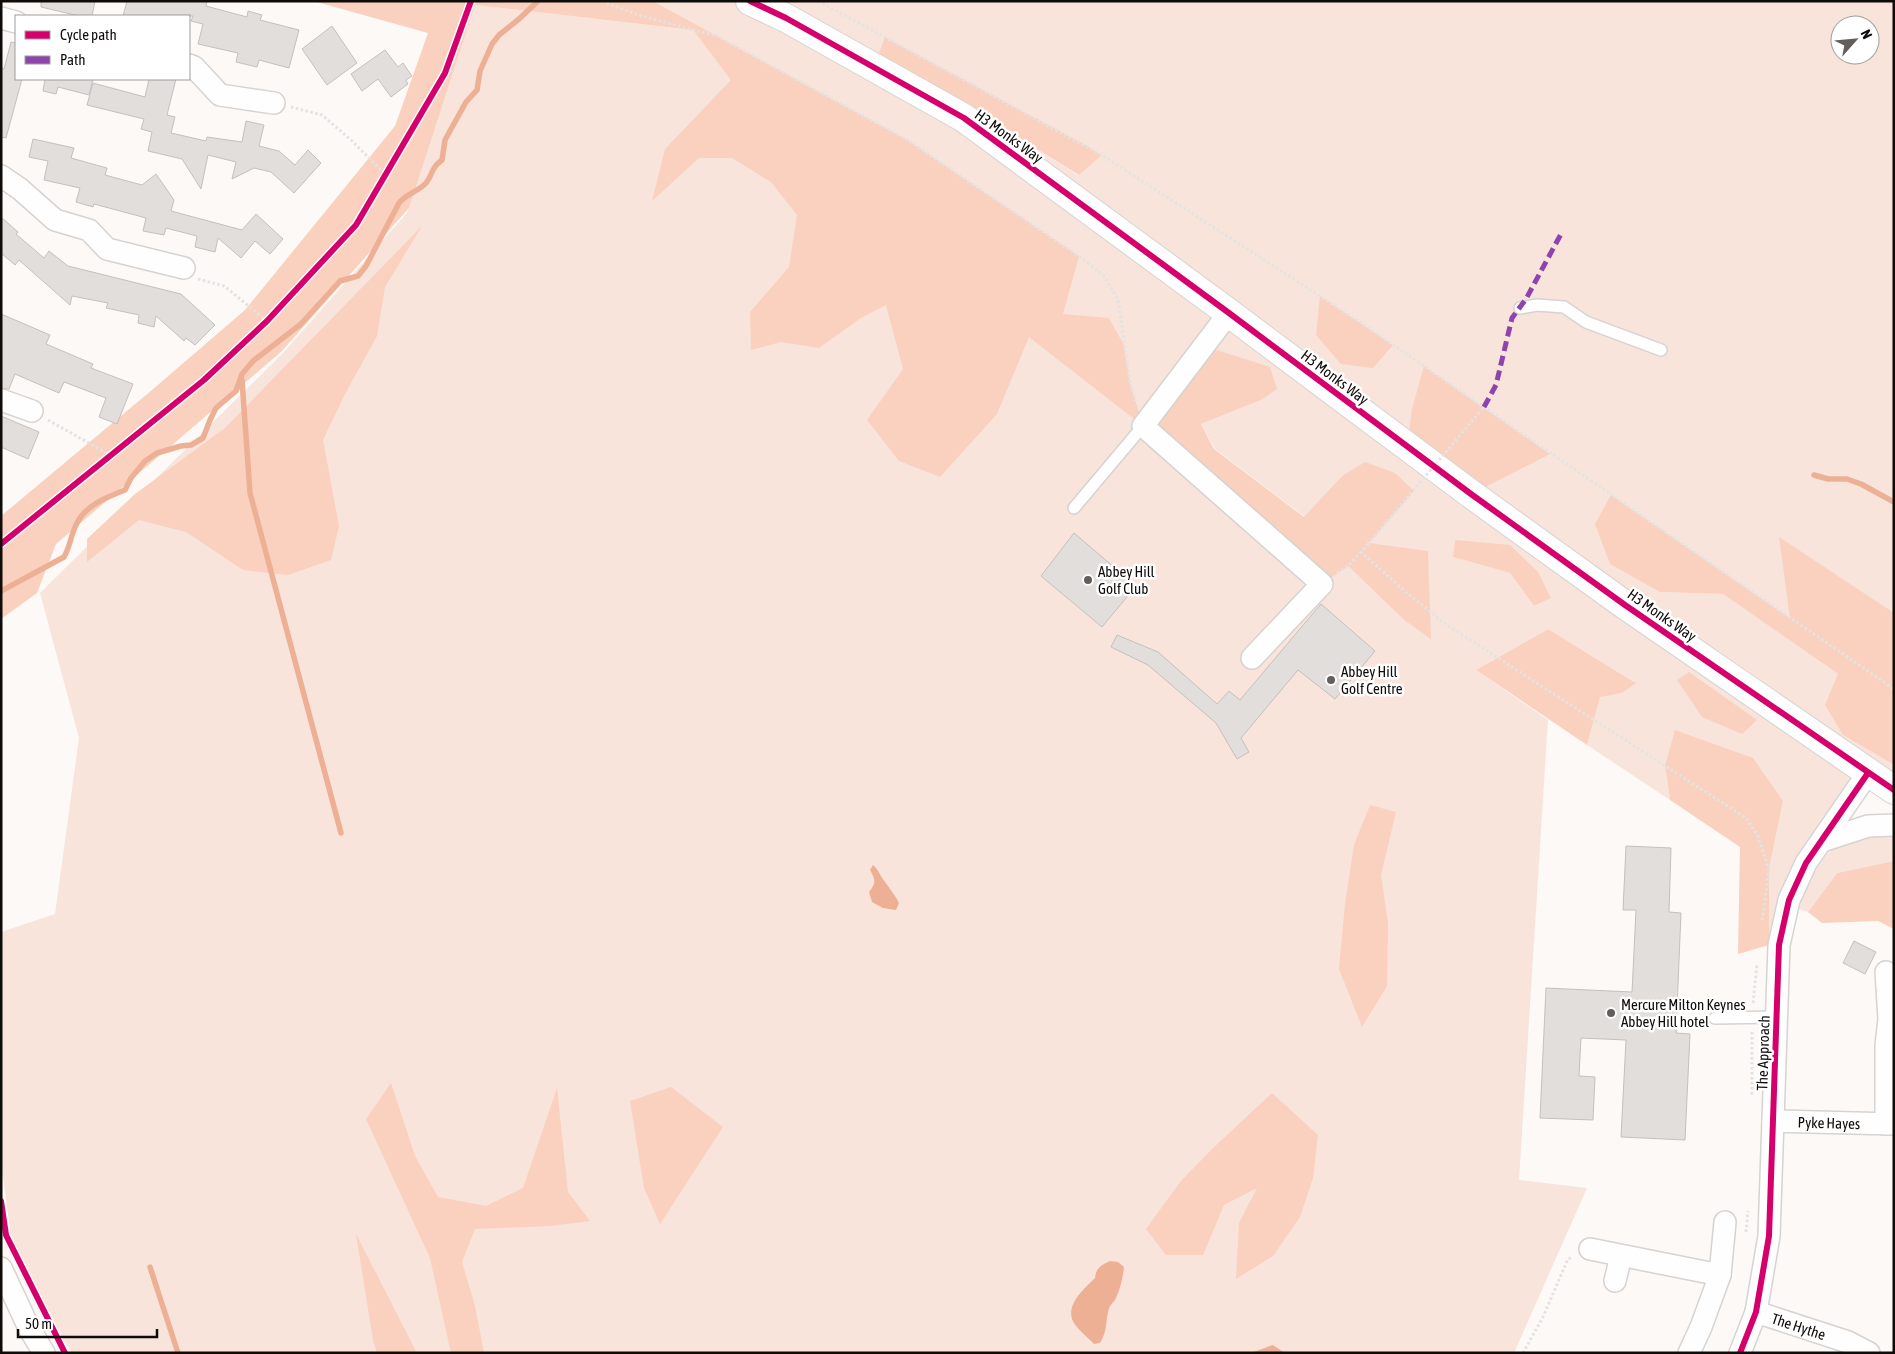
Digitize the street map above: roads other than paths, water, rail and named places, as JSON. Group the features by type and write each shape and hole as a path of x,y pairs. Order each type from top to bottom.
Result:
{"street":[{"name":"H3 Monks Way","path":"750,1 786,18 964,118 1471,494 1625,605 1894,790"},
{"path":"1,18 15,22"},
{"path":"190,66 194,67 220,95 274,103"},
{"path":"1,176 20,189 55,220 89,230 107,249 184,268"},
{"path":"1229,313 1143,426 1322,584 1252,658"},
{"path":"1,400 32,411"},
{"name":"The Approach","path":"1740,1353 1756,1312 1769,1236 1779,945 1789,900 1806,863 1868,773"},
{"path":"1822,841 1868,826 1894,825"},
{"name":"Pyke Hayes","path":"1773,1121 1890,1124 1886,1046 1889,1019 1886,972"},
{"path":"1688,1353 1701,1327 1720,1275 1725,1222"},
{"path":"1590,1249 1720,1275"},
{"path":"1615,1281 1621,1256"},
{"path":"1,1268 29,1328 44,1353"},
{"name":"The Hythe","path":"1756,1312 1848,1342 1869,1353"}],"lane":[{"path":"1520,308 1537,305 1564,307 1586,322 1661,350"},
{"path":"1074,508 1143,426"},
{"path":"1715,1018 1777,1017"}],"waterway":[{"path":"1,591 64,557 75,527 86,511 98,502 125,490 131,478 145,461 157,453 191,445 203,438 216,408 236,391 242,374 253,361 301,324 340,281 358,276 366,266 399,203 426,183 442,160 445,140 466,102 477,90 480,71 492,44 499,35 538,1"},
{"path":"242,380 250,493 341,833"},
{"path":"1814,475 1828,479 1847,479 1861,484 1894,502"},
{"path":"150,1267 178,1353"}],"place":[{"name":"Abbey Hill Golf Club","path":"1088,580"},
{"name":"Abbey Hill Golf Centre","path":"1331,680"},
{"name":"Mercure Milton Keynes Abbey Hill hotel","path":"1611,1013"}]}
